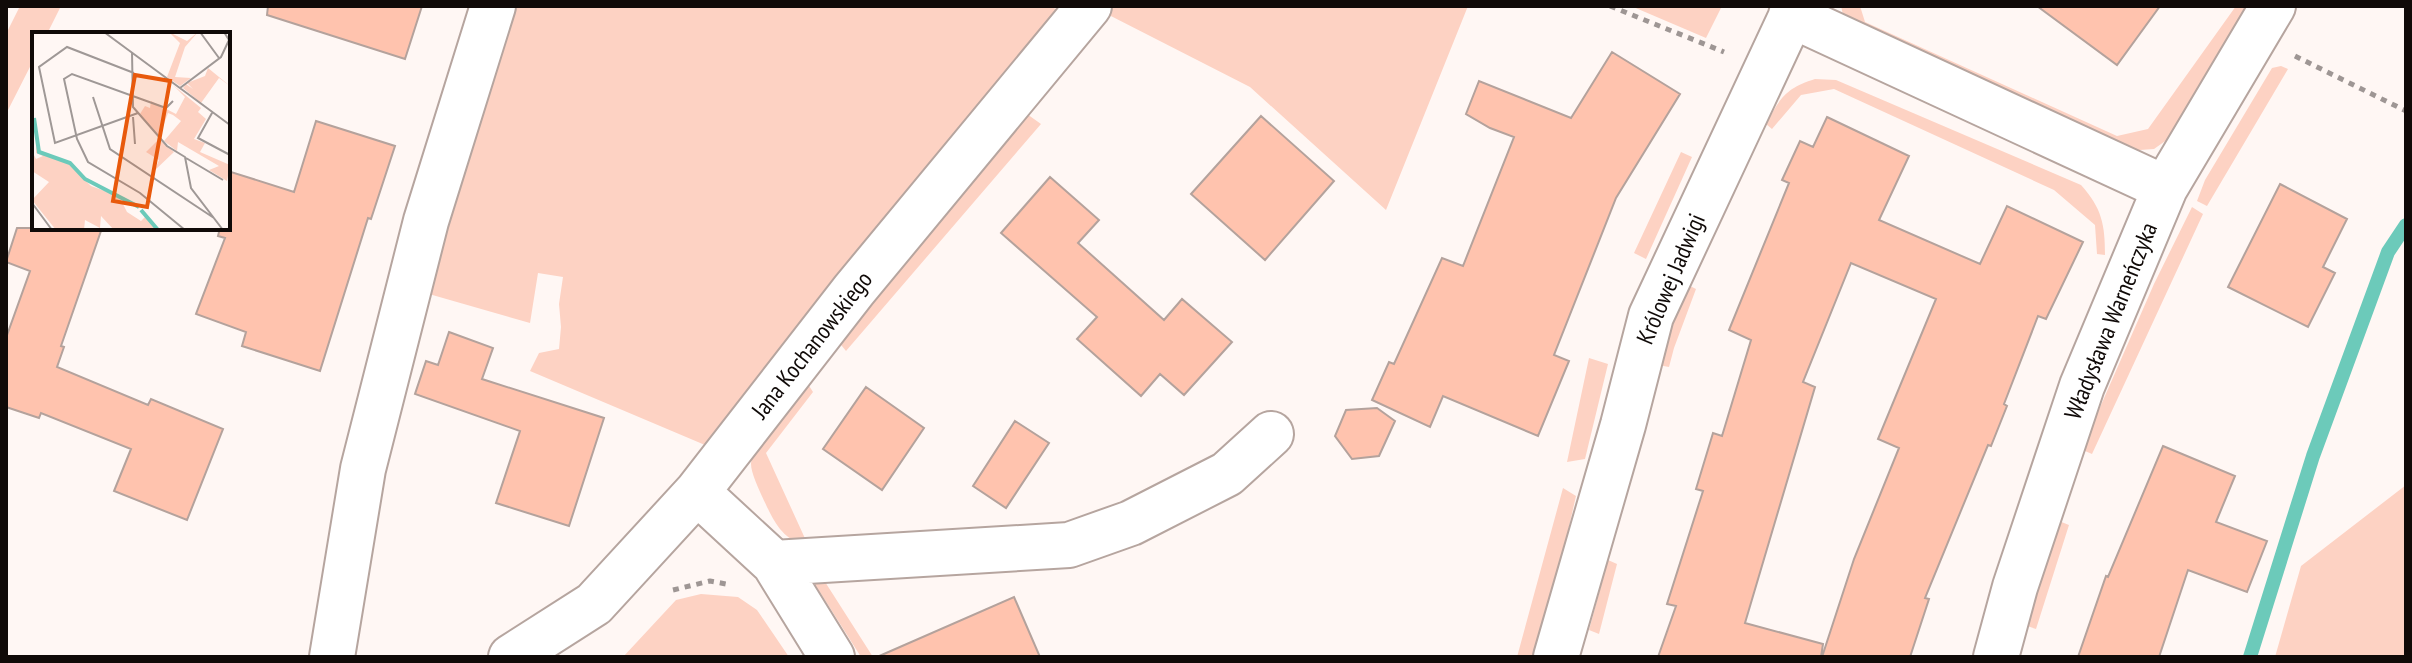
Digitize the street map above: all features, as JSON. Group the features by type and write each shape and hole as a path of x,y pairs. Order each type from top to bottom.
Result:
{"street":[{"path":"332,657 363,469 426,221 493,6"},
{"name":"Jana Kochanowskiego","path":"511,657 594,604 697,492 854,290 1089,6"},
{"path":"1793,11 2165,188"},
{"name":"Królowej Jadwigi","path":"1556,657 1651,316 1793,11"},
{"name":"Władysława Warneńczyka","path":"1996,657 2015,587 2082,386 2165,188 2264,21"},
{"path":"774,563 1069,545 1131,523 1227,474 1271,434"},
{"path":"697,492 774,563 832,657"}],"path":[{"path":"1610,6 1766,69"},
{"path":"2264,21 2406,111"},
{"path":"663,600 674,590 710,581 733,586"}],"shaded area":[{"path":"20,6 61,6 48,32 32,32 32,63 6,114 6,34"},
{"path":"505,6 1048,6 1059,10 854,271 705,445 530,371 539,353 559,349 559,304 563,277 538,273 530,323 422,292"},
{"path":"1111,6 1468,6 1386,210 1250,87 1105,13"},
{"path":"1631,6 1722,6 1706,38"},
{"path":"1841,6 1860,6 1865,22 2117,136 2148,129 2236,6 2252,6 2185,127 2154,149 2125,151 1844,19"},
{"path":"2281,66 2288,69 2207,206 2197,201 2205,180 2272,68"},
{"path":"1815,79 1836,80 2081,185 2094,201 2101,217 2105,255 2097,254 2095,225 2054,190 1834,89 1801,95 1772,129 1766,124 1785,95"},
{"path":"1027,114 1041,124 846,351 837,340"},
{"path":"1681,152 1692,157 1646,259 1634,253"},
{"path":"2192,207 2203,214 2092,454 2085,451 2087,437 2154,284"},
{"path":"1686,284 1696,289 1669,367 1658,365 1669,323"},
{"path":"1589,358 1608,364 1585,459 1567,462"},
{"path":"806,381 813,392 766,453 808,545 789,538 776,523 758,488 751,464 765,433"},
{"path":"2406,485 2406,657 2275,657 2301,566"},
{"path":"1563,488 1576,496 1550,610 1535,657 1517,657"},
{"path":"2054,519 2069,525 2036,629 2018,623"},
{"path":"1608,560 1617,564 1599,634 1589,630"},
{"path":"820,574 873,657 861,657 811,578"},
{"path":"701,594 738,597 757,610 789,657 623,657 676,600"}],"building":[{"path":"268,6 422,6 405,59 267,15"},
{"path":"2037,6 2160,6 2117,65"},
{"path":"1612,52 1680,94 1616,198 1554,355 1569,361 1538,436 1443,396 1430,427 1372,400 1389,362 1394,364 1442,258 1463,266 1514,137 1466,114 1479,81 1571,118"},
{"path":"1261,116 1334,181 1265,260 1191,194"},
{"path":"1827,117 1909,156 1879,220 1980,264 2007,206 2083,242 2046,319 2038,316 1991,446 1988,445 1925,598 1929,599 1910,657 1822,657 1854,559 1899,448 1878,439 1936,299 1851,263 1803,382 1815,387 1745,623 1823,644 1821,657 1658,657 1676,606 1667,604 1703,491 1696,489 1713,433 1722,436 1751,340 1729,330 1789,183 1782,180 1800,141 1813,147"},
{"path":"316,121 395,146 371,219 368,218 320,371 242,346 246,332 196,314 225,238 218,236 220,230 230,230 230,172 294,192"},
{"path":"1050,177 1099,220 1078,243 1164,320 1182,299 1232,342 1184,395 1160,374 1141,396 1077,339 1097,317 1001,233"},
{"path":"2280,184 2347,219 2323,267 2335,273 2308,327 2228,287"},
{"path":"17,228 101,230 61,346 64,347 57,367 148,405 151,399 223,429 187,520 114,491 131,449 41,413 39,418 6,407 6,338 30,271 6,262"},
{"path":"449,332 493,348 482,379 604,418 569,526 496,503 520,431 415,394 426,361 438,365"},
{"path":"866,387 924,428 882,490 823,449"},
{"path":"1377,408 1395,421 1379,456 1352,459 1335,436 1346,410"},
{"path":"1015,421 1049,443 1006,508 973,486"},
{"path":"2163,446 2235,476 2216,522 2267,541 2247,592 2188,570 2159,657 2078,657 2106,576"},
{"path":"1014,597 1040,657 877,657"}],"waterway":[{"path":"2250,657 2313,456 2388,252 2406,225"}]}
